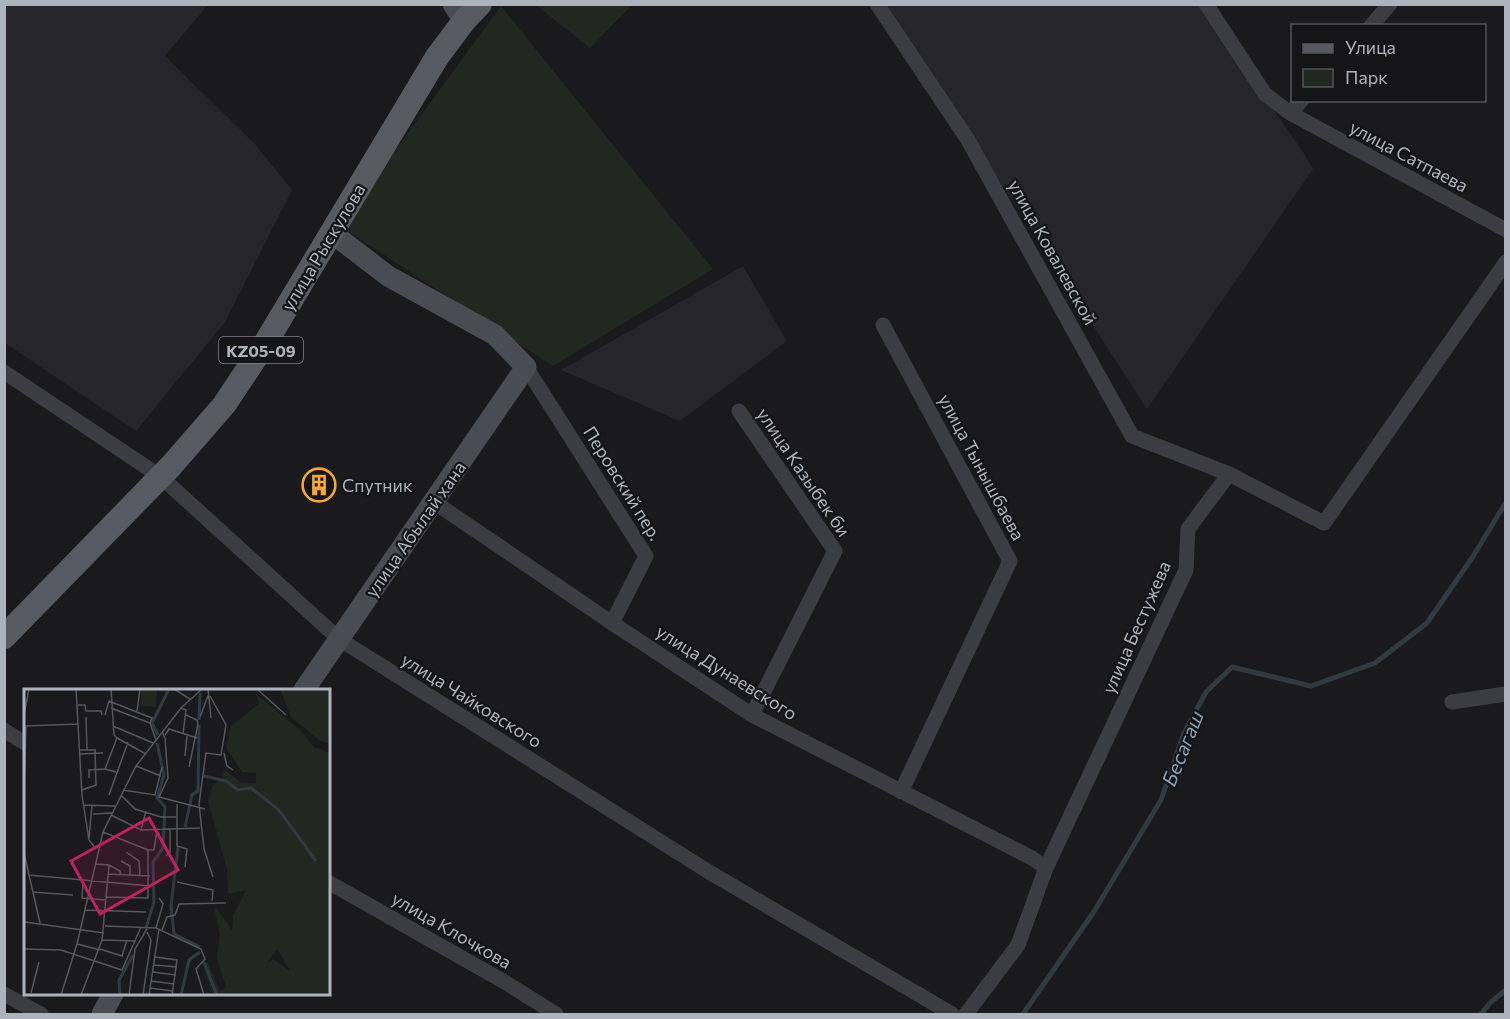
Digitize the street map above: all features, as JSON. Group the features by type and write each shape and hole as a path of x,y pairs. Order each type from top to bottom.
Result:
{"main road":[{"name":"улица Рыскулова","path":"4,637 160,477 224,405 266,342 466,10"}],"street":[{"name":"улица Ковалевской","path":"877,4 969,140 1132,436 1229,474"},
{"name":"улица Сатпаева","path":"1206,4 1265,94 1290,113 1506,230"},
{"path":"1373,24 1390,4"},
{"path":"1290,113 1300,102"},
{"path":"332,233 388,276 495,335 526,367"},
{"path":"1229,474 1324,523 1506,262"},
{"name":"улица Тынышбаева","path":"883,325 1010,561 901,792"},
{"name":"улица Абылай хана","path":"305,689 526,367"},
{"name":"Перовский пер.","path":"526,367 646,556 612,622"},
{"name":"улица Чайковского","path":"4,372 160,477 339,639 709,872 952,1014"},
{"name":"улица Казыбек би","path":"739,411 835,551 752,715"},
{"name":"улица Бестужева","path":"966,1014 1018,945 1047,868 1186,570 1188,529 1229,474"},
{"name":"улица Дунаевского","path":"434,502 752,715 1032,858 1047,868"},
{"path":"1452,702 1506,694"},
{"path":"4,730 24,743"},
{"name":"улица Клочкова","path":"330,883 503,981 556,1014"},
{"path":"4,994 41,1014"},
{"path":"102,1014 112,995"}],"shaded area":[{"path":"4,5 208,5 165,56 255,144 292,190 225,322 136,431 5,343"},
{"path":"886,5 1201,5 1303,152 1313,169 1147,409"},
{"path":"743,266 787,341 680,421 561,370"}],"green space":[{"path":"536,5 632,5 590,48"},
{"path":"501,6 713,269 553,366 340,226"}],"waterway":[{"name":"Бесагаш","path":"1023,1014 1095,910 1161,800 1184,733 1206,692 1232,667 1311,686 1375,663 1427,623 1472,558 1506,502"},
{"path":"1481,1014 1506,990"}],"place":[{"name":"Спутник","path":"319,485"}]}
